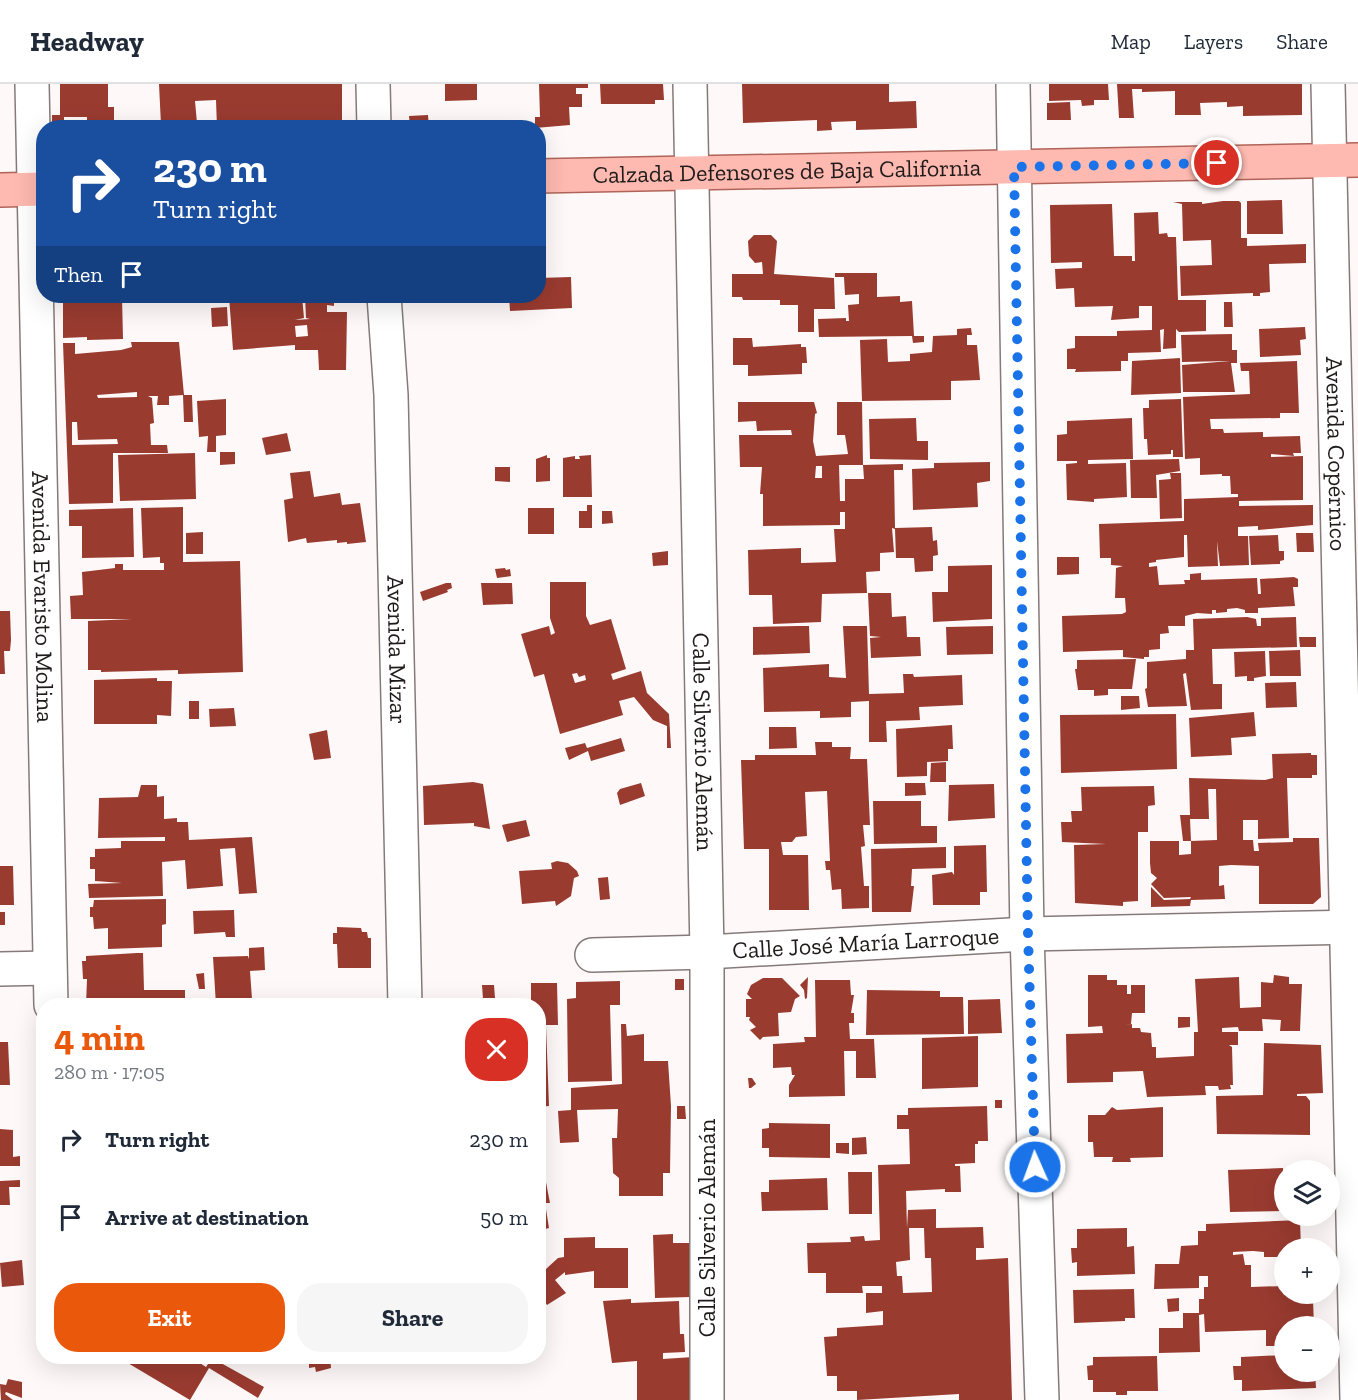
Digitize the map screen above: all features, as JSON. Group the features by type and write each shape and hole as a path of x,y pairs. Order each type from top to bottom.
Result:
{"main road":[{"name":"Calzada Defensores de Baja California","path":"546,176 1344,160"},
{"path":"0,190 36,189"}],"street":[{"name":"Avenida Evaristo Molina","path":"32,84 36,144"},
{"path":"373,84 374,120"},
{"name":"Calle Silverio Alemán","path":"690,84 707,952 707,1400"},
{"path":"1012,84 1028,934 1042,1400"},
{"name":"Avenida Copérnico","path":"1328,84 1344,160 1357,1400"},
{"name":"Avenida Evaristo Molina","path":"40,303 51,998"},
{"name":"Avenida Mizar","path":"384,303 391,395 405,998"},
{"name":"Calle José María Larroque","path":"591,955 707,952 1028,934 1352,927"},
{"path":"0,969 49,968"}],"building":[{"path":"60,84 108,84 108,107 114,107 114,120 64,117 64,120 52,120 52,115 60,115"},
{"path":"159,84 342,84 342,120 217,120 216,100 195,101 197,120 161,120"},
{"path":"445,84 477,84 477,100 445,101"},
{"path":"539,84 588,84 588,88 576,88 576,94 582,94 582,107 569,107 570,125 546,127 546,120 535,120 535,117 540,117"},
{"path":"600,84 663,84 664,100 655,100 655,104 601,104"},
{"path":"742,84 889,84 889,102 916,101 917,128 856,130 856,121 831,122 832,130 817,131 817,120 743,123"},
{"path":"1049,84 1108,84 1109,100 1094,100 1094,105 1082,106 1081,100 1049,101"},
{"path":"1117,84 1302,84 1302,115 1243,116 1243,106 1227,107 1227,102 1200,103 1201,115 1175,115 1175,91 1142,92 1142,89 1132,89 1134,118 1119,118"},
{"path":"1070,102 1071,120 1047,120 1047,103"},
{"path":"428,115 428,120 409,120 409,116"},
{"path":"1282,200 1283,234 1247,234 1247,201"},
{"path":"1223,201 1241,203 1241,238 1247,238 1247,246 1306,244 1306,263 1269,264 1270,292 1260,293 1260,296 1253,296 1253,293 1181,296 1180,266 1212,265 1211,240 1183,241 1182,204 1173,202 1202,202 1202,204"},
{"path":"1112,204 1114,256 1132,256 1132,261 1135,261 1134,213 1158,212 1159,234 1167,233 1168,237 1176,237 1178,300 1206,300 1206,331 1179,332 1176,329 1176,348 1163,349 1164,329 1160,330 1161,352 1128,353 1128,361 1121,361 1121,371 1075,372 1076,369 1067,369 1067,349 1075,348 1075,336 1117,336 1117,331 1152,330 1152,306 1139,306 1139,318 1111,320 1113,306 1075,307 1074,288 1056,289 1055,269 1082,268 1082,262 1051,263 1050,205"},
{"path":"754,235 771,235 777,241 774,274 834,278 835,309 814,309 814,332 798,332 798,305 780,305 780,300 743,300 742,297 732,297 732,274 763,274 762,262 755,263 749,256 748,241"},
{"path":"835,273 877,273 877,297 900,296 900,302 912,301 914,336 924,336 924,342 913,343 912,336 819,337 818,319 846,318 846,321 849,321 848,305 859,304 859,294 845,295 844,277 835,277"},
{"path":"571,277 572,308 510,311 509,303 546,303 546,278"},
{"path":"1224,302 1232,302 1233,327 1224,327"},
{"path":"63,303 122,303 123,339 63,338"},
{"path":"230,303 303,303 304,318 295,320 310,319 306,318 305,303 334,303 334,306 327,305 327,312 347,312 346,370 319,370 318,350 295,350 295,345 233,350","holes":["307,325 308,336 296,337 295,326"]},
{"path":"227,307 228,326 212,327 211,308"},
{"path":"1305,327 1306,339 1300,340 1301,355 1260,357 1259,329"},
{"path":"971,328 972,335 967,335 967,345 977,345 980,380 951,381 951,400 862,401 860,340 887,339 888,362 910,361 910,354 932,352 933,336 957,335 957,329"},
{"path":"1232,334 1232,350 1237,350 1237,363 1231,363 1235,392 1183,392 1182,365 1230,361 1182,362 1181,335"},
{"path":"733,338 752,338 753,347 801,344 801,347 806,347 807,363 802,363 802,374 748,376 748,365 733,365"},
{"path":"131,342 179,342 184,395 192,395 193,422 184,422 183,395 169,396 169,405 157,405 158,396 148,396 152,398 154,423 150,424 151,445 167,445 168,453 113,453 113,503 69,504 63,343 75,343 75,354 132,347","holes":["137,392 137,397 98,398 97,395","72,422 77,422 78,440 117,439 118,444 72,445"]},
{"path":"1180,358 1181,393 1131,395 1132,361"},
{"path":"1297,361 1299,413 1280,413 1280,418 1210,419 1211,429 1223,429 1224,433 1263,432 1263,437 1300,436 1301,453 1293,453 1294,456 1271,454 1271,457 1303,456 1303,500 1239,501 1239,506 1313,505 1313,525 1258,530 1258,526 1238,527 1238,536 1248,536 1249,565 1220,566 1217,541 1218,566 1188,567 1187,535 1184,535 1184,557 1149,563 1149,567 1157,566 1159,585 1185,584 1184,580 1190,580 1190,574 1201,573 1201,580 1257,578 1258,594 1261,594 1260,579 1294,577 1298,579 1298,587 1293,587 1295,606 1258,608 1258,613 1245,613 1245,610 1237,608 1227,609 1227,612 1216,613 1216,610 1212,610 1212,614 1197,613 1185,616 1185,626 1168,626 1169,633 1160,634 1160,649 1149,650 1149,657 1144,657 1144,659 1123,657 1123,650 1063,652 1062,616 1126,612 1125,598 1115,598 1116,568 1123,566 1111,565 1111,558 1100,558 1099,524 1184,521 1184,499 1238,497 1238,494 1231,494 1230,476 1200,475 1200,458 1185,459 1183,397 1250,394 1249,371 1241,371 1240,363"},
{"path":"226,399 226,435 216,436 216,452 207,452 208,436 199,437 197,401"},
{"path":"1181,399 1183,457 1173,457 1173,450 1171,454 1148,455 1147,439 1144,439 1143,408 1149,408 1149,400"},
{"path":"738,402 814,402 817,413 815,414 813,441 816,456 848,454 845,435 837,435 837,402 862,402 863,465 903,464 903,470 894,470 895,528 932,527 933,541 937,540 938,555 933,556 933,571 915,572 914,558 896,558 895,529 892,528 894,552 880,553 880,571 866,572 867,593 822,594 821,622 773,624 772,595 749,595 748,550 801,548 801,563 836,562 834,529 845,529 845,512 840,512 840,525 763,526 763,494 760,494 762,467 740,467 739,435 792,435 791,430 757,431 756,421 738,422","holes":["839,465 863,465 864,479 845,479 845,501 840,501","816,466 822,466 822,478 815,478"]},
{"path":"916,418 917,441 928,441 928,460 870,459 869,419"},
{"path":"1132,418 1133,459 1088,460 1088,464 1126,463 1127,497 1094,499 1094,502 1067,500 1066,464 1077,463 1077,461 1057,461 1057,435 1067,434 1067,421"},
{"path":"287,433 291,451 266,455 262,438"},
{"path":"220,452 235,452 235,464 220,465"},
{"path":"195,453 196,499 120,501 118,455"},
{"path":"547,455 547,458 550,458 550,481 536,482 536,459"},
{"path":"591,455 592,497 563,497 563,458 575,456 575,459 580,459 579,456"},
{"path":"1179,459 1180,471 1156,475 1157,498 1131,498 1130,460"},
{"path":"990,462 990,481 977,483 978,507 913,510 912,469 934,468 934,463"},
{"path":"495,467 510,467 510,482 495,481"},
{"path":"310,471 314,497 340,493 342,505 360,503 366,542 347,544 347,542 337,543 337,540 307,543 306,538 288,542 284,500 293,498 290,473"},
{"path":"1170,473 1181,473 1182,518 1160,519 1159,480 1171,479"},
{"path":"587,505 592,505 592,528 579,528 579,511 587,511"},
{"path":"183,507 183,562 240,561 243,672 178,674 178,670 101,672 101,670 88,670 88,621 132,619 71,619 70,596 83,595 82,572 115,568 115,564 123,564 123,570 164,570 164,563 160,563 160,557 143,558 141,508"},
{"path":"133,508 134,557 82,558 82,526 69,526 69,510"},
{"path":"528,508 554,508 554,534 528,534"},
{"path":"602,511 612,511 613,523 602,524"},
{"path":"203,532 203,554 186,554 186,533"},
{"path":"1296,533 1313,533 1314,552 1297,552"},
{"path":"1278,535 1279,551 1284,551 1284,560 1280,561 1280,564 1251,565 1249,536"},
{"path":"668,551 668,565 653,566 652,553"},
{"path":"1057,557 1079,557 1079,574 1057,575"},
{"path":"992,565 992,619 933,622 932,592 948,592 948,566"},
{"path":"495,569 510,569 511,576 497,578"},
{"path":"550,582 586,582 586,616 590,625 611,619 626,669 611,674 613,680 641,671 647,693 669,714 671,748 667,748 667,726 653,720 634,697 619,701 623,715 560,734 544,674 534,677 521,634 549,626 551,635 555,633 550,618","holes":["577,673 579,677 585,675 586,680 575,683 572,674"]},
{"path":"451,583 452,588 447,590 448,592 423,601 420,592"},
{"path":"481,583 512,583 513,604 483,605"},
{"path":"868,593 891,593 892,617 906,616 907,637 920,637 921,656 871,658 870,638 881,637 870,636"},
{"path":"0,611 10,611 11,640 10,651 4,651 5,674 0,674"},
{"path":"1247,617 1256,619 1257,626 1261,626 1261,618 1296,617 1297,647 1212,649 1213,684 1222,684 1222,709 1191,710 1186,673 1183,674 1187,706 1148,707 1145,689 1147,688 1147,662 1186,659 1186,650 1194,650 1193,619"},
{"path":"809,626 810,653 753,655 753,627"},
{"path":"843,626 867,626 869,694 904,693 903,674 913,674 914,677 962,675 963,705 919,707 920,720 886,721 887,742 869,742 869,701 851,702 851,717 820,718 820,711 764,712 763,668 829,664 829,677 846,678"},
{"path":"993,626 993,654 947,655 946,627"},
{"path":"1299,637 1316,637 1316,647 1300,647"},
{"path":"1300,650 1301,676 1270,676 1269,651"},
{"path":"1265,651 1266,676 1254,678 1254,681 1247,681 1247,676 1235,677 1234,652"},
{"path":"1136,659 1132,689 1108,689 1108,695 1094,696 1094,690 1078,690 1075,669 1077,669 1077,660"},
{"path":"157,678 157,681 172,681 171,716 157,715 157,724 94,724 94,680"},
{"path":"1296,682 1297,707 1266,708 1265,683"},
{"path":"1121,696 1139,696 1140,708 1121,710"},
{"path":"189,701 199,701 199,719 189,719"},
{"path":"234,708 236,726 210,727 209,709"},
{"path":"1254,712 1256,736 1231,738 1232,755 1191,757 1189,718"},
{"path":"1176,714 1177,769 1061,773 1060,715"},
{"path":"952,725 953,749 948,749 948,761 927,762 927,776 897,777 896,729"},
{"path":"769,727 796,727 797,748 769,749"},
{"path":"327,730 331,758 314,760 309,734"},
{"path":"621,738 625,751 591,761 588,751 569,760 565,748 585,743 587,748"},
{"path":"815,742 832,742 832,747 851,747 850,759 867,759 870,825 863,825 865,846 861,847 864,886 869,886 869,908 842,909 841,889 832,890 830,870 826,870 825,861 830,861 827,791 805,792 807,836 796,837 792,842 781,842 783,855 808,855 809,910 769,910 769,849 744,849 741,760 755,760 755,755 816,755"},
{"path":"1311,753 1311,755 1317,755 1317,775 1312,775 1312,778 1287,778 1289,838 1258,839 1258,820 1243,820 1243,840 1253,840 1254,851 1259,851 1258,843 1293,842 1293,838 1319,838 1321,897 1313,904 1259,904 1259,866 1231,865 1219,866 1219,886 1224,885 1225,899 1191,900 1190,906 1151,907 1151,887 1164,900 1190,899 1191,897 1164,898 1151,884 1157,878 1151,873 1150,863 1150,841 1179,841 1179,855 1191,854 1191,841 1183,841 1180,815 1190,815 1189,778 1265,780 1273,778 1272,754","holes":["1208,789 1216,789 1217,840 1191,841 1190,819 1209,819"]},
{"path":"946,762 946,782 930,782 931,763"},
{"path":"473,782 483,784 490,829 474,826 474,823 424,825 423,786"},
{"path":"641,783 645,796 620,805 617,793 620,789"},
{"path":"905,783 925,783 926,795 905,796"},
{"path":"994,784 995,818 948,821 949,785"},
{"path":"141,785 157,785 157,797 164,796 164,819 177,818 177,822 188,822 189,840 252,837 257,893 239,894 235,848 220,849 223,886 187,889 185,860 162,862 163,896 89,898 88,884 122,883 95,881 95,869 90,869 90,857 95,857 95,849 121,848 121,841 165,841 165,837 98,838 99,798 138,797"},
{"path":"1154,786 1155,805 1148,806 1148,832 1138,832 1138,901 1123,902 1123,906 1075,903 1074,845 1106,844 1062,842 1061,822 1072,822 1071,811 1082,811 1081,787"},
{"path":"873,801 921,801 921,826 937,826 937,843 874,844"},
{"path":"526,820 530,836 507,842 502,825"},
{"path":"986,845 987,892 980,892 980,905 933,905 932,875 952,872 954,875 954,846"},
{"path":"946,847 946,868 912,869 911,886 914,886 911,912 872,912 871,849"},
{"path":"557,861 568,863 579,876 574,878 571,896 556,906 555,901 522,904 519,871 552,869 551,863"},
{"path":"0,866 13,866 14,905 0,905"},
{"path":"608,877 610,899 600,900 598,878"},
{"path":"166,899 166,924 162,925 162,947 108,949 108,928 94,929 93,917 90,917 90,907 93,907 94,900"},
{"path":"234,910 235,937 226,937 225,932 194,934 193,911"},
{"path":"0,912 5,912 5,925 0,925"},
{"path":"337,927 361,928 362,932 367,932 368,938 371,938 371,968 338,968 337,944 333,944 333,933 337,933"},
{"path":"264,947 265,970 250,971 252,998 216,998 213,957 248,956 249,959 249,948"},
{"path":"143,953 144,990 185,990 185,998 86,998 87,979 83,979 82,961 86,961 86,956"},
{"path":"204,973 205,989 199,989 196,974"},
{"path":"1088,975 1107,975 1107,980 1117,980 1117,985 1127,985 1127,994 1131,994 1131,985 1145,985 1145,1013 1132,1013 1131,1024 1124,1025 1132,1024 1132,1028 1140,1028 1141,1032 1151,1033 1152,1047 1156,1047 1156,1058 1194,1056 1194,1032 1198,1032 1195,979 1239,977 1240,1008 1261,1007 1261,982 1273,983 1274,975 1289,977 1289,984 1302,984 1300,1031 1280,1031 1281,1020 1262,1019 1263,1031 1239,1031 1238,1027 1222,1028 1222,1032 1238,1032 1238,1045 1229,1045 1232,1047 1233,1085 1230,1085 1231,1089 1219,1090 1218,1086 1205,1086 1206,1095 1147,1097 1143,1071 1113,1072 1113,1082 1067,1083 1066,1034 1103,1033 1102,1026 1088,1027"},
{"path":"808,977 807,998 805,999 804,990 800,985"},
{"path":"763,978 782,978 800,996 795,999 791,1012 778,1013 779,1036 763,1037 760,1040 750,1030 756,1027 749,1020 750,1017 746,1017 746,999 752,999 747,994 751,985"},
{"path":"675,979 684,979 684,990 675,990"},
{"path":"815,980 850,980 851,995 854,995 851,1013 854,1013 854,1023 849,1023 850,1039 874,1039 876,1078 856,1078 856,1051 844,1051 845,1096 789,1097 789,1085 795,1075 792,1075 791,1067 773,1068 773,1044 805,1042 804,1037 816,1037"},
{"path":"620,981 620,1005 610,1005 612,1081 568,1082 567,999 576,998 576,982"},
{"path":"531,983 557,983 558,1025 546,1025 546,998 531,998"},
{"path":"482,985 494,985 495,998 483,998"},
{"path":"867,990 940,991 940,997 963,997 964,1034 866,1035"},
{"path":"1000,999 1002,1033 968,1034 968,1000"},
{"path":"1178,1017 1190,1017 1190,1027 1178,1028"},
{"path":"621,1024 626,1024 627,1036 644,1034 644,1061 668,1061 671,1106 670,1173 663,1173 663,1196 619,1196 619,1178 613,1173 612,1138 617,1138 618,1109 577,1110 579,1142 560,1143 558,1111 571,1110 571,1088 622,1084"},
{"path":"546,1025 549,1106 546,1106"},
{"path":"978,1036 978,1087 922,1089 922,1038"},
{"path":"0,1042 8,1042 10,1085 0,1085"},
{"path":"1264,1043 1321,1045 1323,1093 1297,1094 1297,1096 1306,1096 1310,1101 1310,1135 1217,1134 1216,1096 1263,1095"},
{"path":"748,1078 752,1078 756,1084 751,1088 749,1088"},
{"path":"995,1100 1002,1100 1002,1108 995,1108"},
{"path":"677,1106 685,1106 686,1119 677,1119"},
{"path":"987,1106 988,1141 978,1141 978,1144 975,1144 975,1163 955,1164 955,1166 960,1166 961,1192 945,1192 945,1189 906,1191 907,1228 908,1210 936,1209 936,1228 983,1227 984,1248 976,1248 976,1260 1008,1258 1012,1400 959,1400 959,1394 857,1400 857,1391 837,1391 837,1376 827,1376 824,1337 837,1336 837,1328 883,1325 883,1311 866,1313 866,1293 882,1293 882,1286 862,1286 863,1293 826,1293 826,1273 808,1273 807,1243 851,1242 850,1237 864,1236 865,1241 880,1240 878,1165 910,1164 909,1129 897,1129 897,1115 908,1115 908,1108","holes":["909,1228 924,1228 925,1258 931,1258 932,1292 903,1293 902,1276 897,1276 896,1262 910,1260"]},
{"path":"1112,1107 1117,1110 1163,1107 1163,1157 1130,1158 1131,1162 1112,1162 1113,1157 1094,1157 1093,1142 1088,1142 1088,1115 1105,1115"},
{"path":"769,1123 830,1124 830,1158 769,1157 769,1148 762,1148 762,1129 769,1128"},
{"path":"0,1129 13,1130 13,1157 20,1156 20,1166 0,1166"},
{"path":"866,1137 867,1154 852,1155 852,1138"},
{"path":"836,1143 849,1143 849,1154 836,1153"},
{"path":"1274,1168 1274,1211 1230,1212 1228,1170"},
{"path":"848,1172 872,1172 872,1214 849,1214"},
{"path":"827,1178 828,1210 762,1211 761,1192 769,1192 769,1180"},
{"path":"20,1180 20,1187 9,1187 10,1205 0,1205 0,1181"},
{"path":"546,1182 550,1203 546,1203"},
{"path":"546,1209 549,1228 546,1229"},
{"path":"1274,1221 1274,1226 1300,1226 1301,1238 1274,1238 1274,1257 1264,1257 1264,1252 1253,1251 1233,1252 1233,1255 1243,1254 1245,1265 1251,1265 1251,1287 1274,1286 1274,1304 1313,1304 1314,1316 1274,1316 1274,1346 1266,1346 1266,1330 1205,1332 1204,1314 1199,1315 1200,1352 1159,1353 1159,1328 1183,1328 1183,1313 1199,1313 1199,1299 1204,1299 1204,1287 1208,1287 1208,1276 1199,1276 1199,1288 1154,1289 1155,1264 1179,1264 1181,1246 1198,1245 1198,1231 1206,1231 1206,1224"},
{"path":"1127,1228 1127,1247 1134,1246 1135,1274 1077,1276 1077,1262 1072,1263 1071,1248 1077,1248 1077,1229"},
{"path":"673,1234 673,1243 690,1243 691,1297 655,1298 653,1235"},
{"path":"595,1237 595,1248 628,1248 628,1288 594,1288 594,1271 565,1275 565,1272 555,1280 566,1293 547,1305 546,1269 558,1258 564,1257 564,1238"},
{"path":"22,1260 24,1285 2,1287 0,1263"},
{"path":"1134,1289 1135,1318 1125,1318 1125,1321 1074,1323 1073,1290"},
{"path":"1179,1298 1179,1311 1168,1312 1167,1299"},
{"path":"631,1299 631,1303 679,1301 680,1334 684,1334 685,1352 663,1353 663,1359 693,1357 693,1400 637,1400 637,1361 612,1363 603,1301"},
{"path":"1274,1355 1274,1382 1316,1382 1316,1388 1242,1391 1242,1380 1234,1380 1233,1366 1241,1366 1241,1357"},
{"path":"1157,1356 1158,1391 1127,1391 1127,1395 1116,1395 1116,1392 1093,1392 1093,1380 1088,1380 1087,1366 1093,1365 1093,1357"},
{"path":"129,1364 201,1364 206,1367 208,1364 223,1364 264,1387 258,1398 209,1368 190,1400"},
{"path":"309,1364 331,1364 331,1368 316,1372 315,1367 309,1368"},
{"path":"8,1379 22,1382 22,1398 6,1392 5,1394 13,1400 1,1400 0,1384 6,1385"}],"route":[{"path":"1035,1167 1028,934 1014,167 1217,163"}]}
